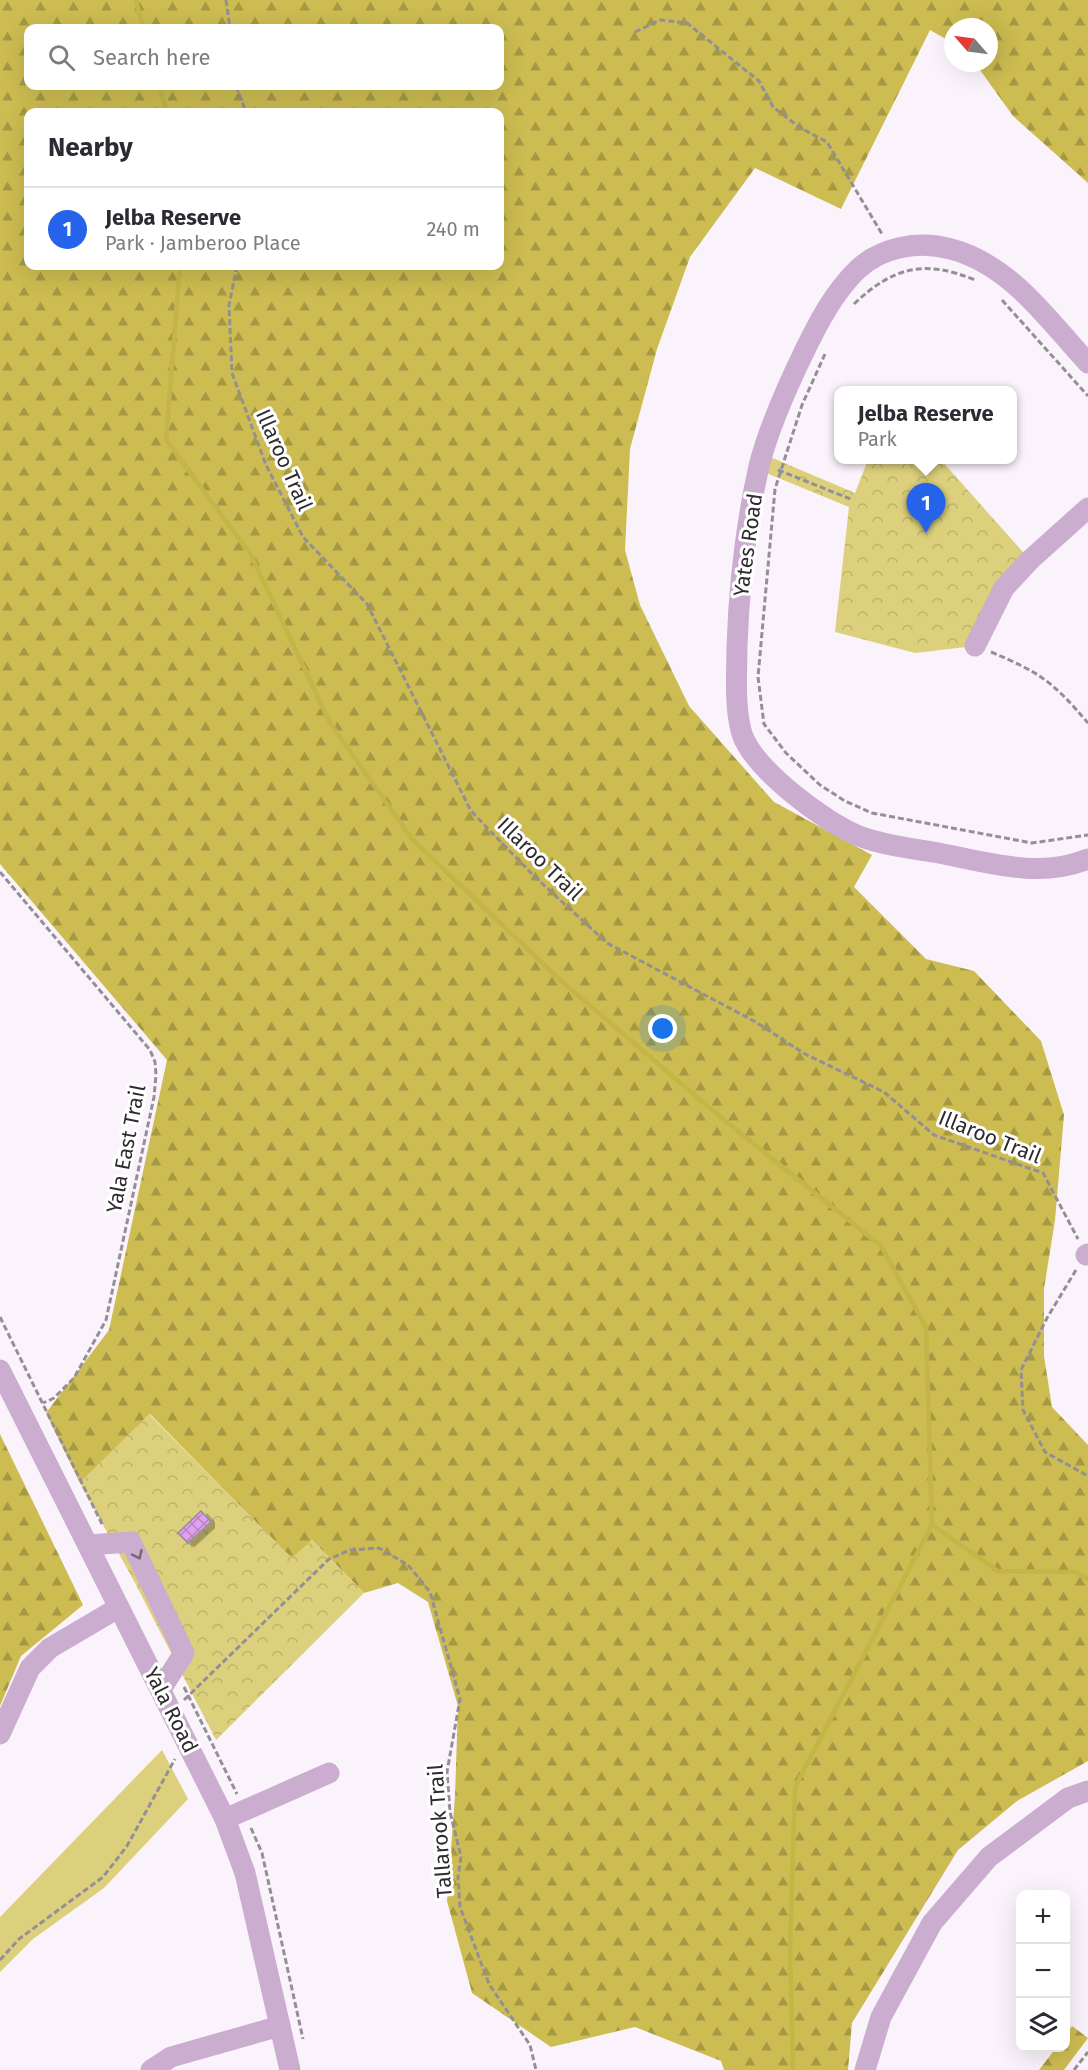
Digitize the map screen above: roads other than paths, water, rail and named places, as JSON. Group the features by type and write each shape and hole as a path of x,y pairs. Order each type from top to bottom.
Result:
{"street":[{"name":"Yates Road","path":"1088,363 1011,279 987,262 949,248 924,245 891,249 859,268 835,296 816,328 784,393 738,619 736,694 743,736 768,771 802,804 859,836 1031,870 1077,864 1088,859"},
{"path":"975,646 1004,588 1029,560 1088,508"},
{"name":"Yala Road","path":"0,1370 225,1819 245,1873 290,2070"},
{"path":"88,1545 131,1542 184,1653 160,1689"},
{"path":"0,1734 30,1668 50,1647 118,1608"},
{"path":"225,1819 329,1773"},
{"path":"865,2070 881,2017 932,1923 989,1857 1068,1798 1088,1791"},
{"path":"151,2070 171,2057 280,2026"}],"waterway":[{"path":"136,0 142,24"},
{"path":"160,90 166,108"},
{"path":"180,270 166,440 251,555 330,723 412,839 559,979 724,1120 881,1246 926,1327 932,1525 795,1787 790,1948 793,2070"},
{"path":"932,1525 998,1571 1075,1572 1088,1579"}],"place":[{"name":"Jelba Reserve","path":"926,533"}]}
